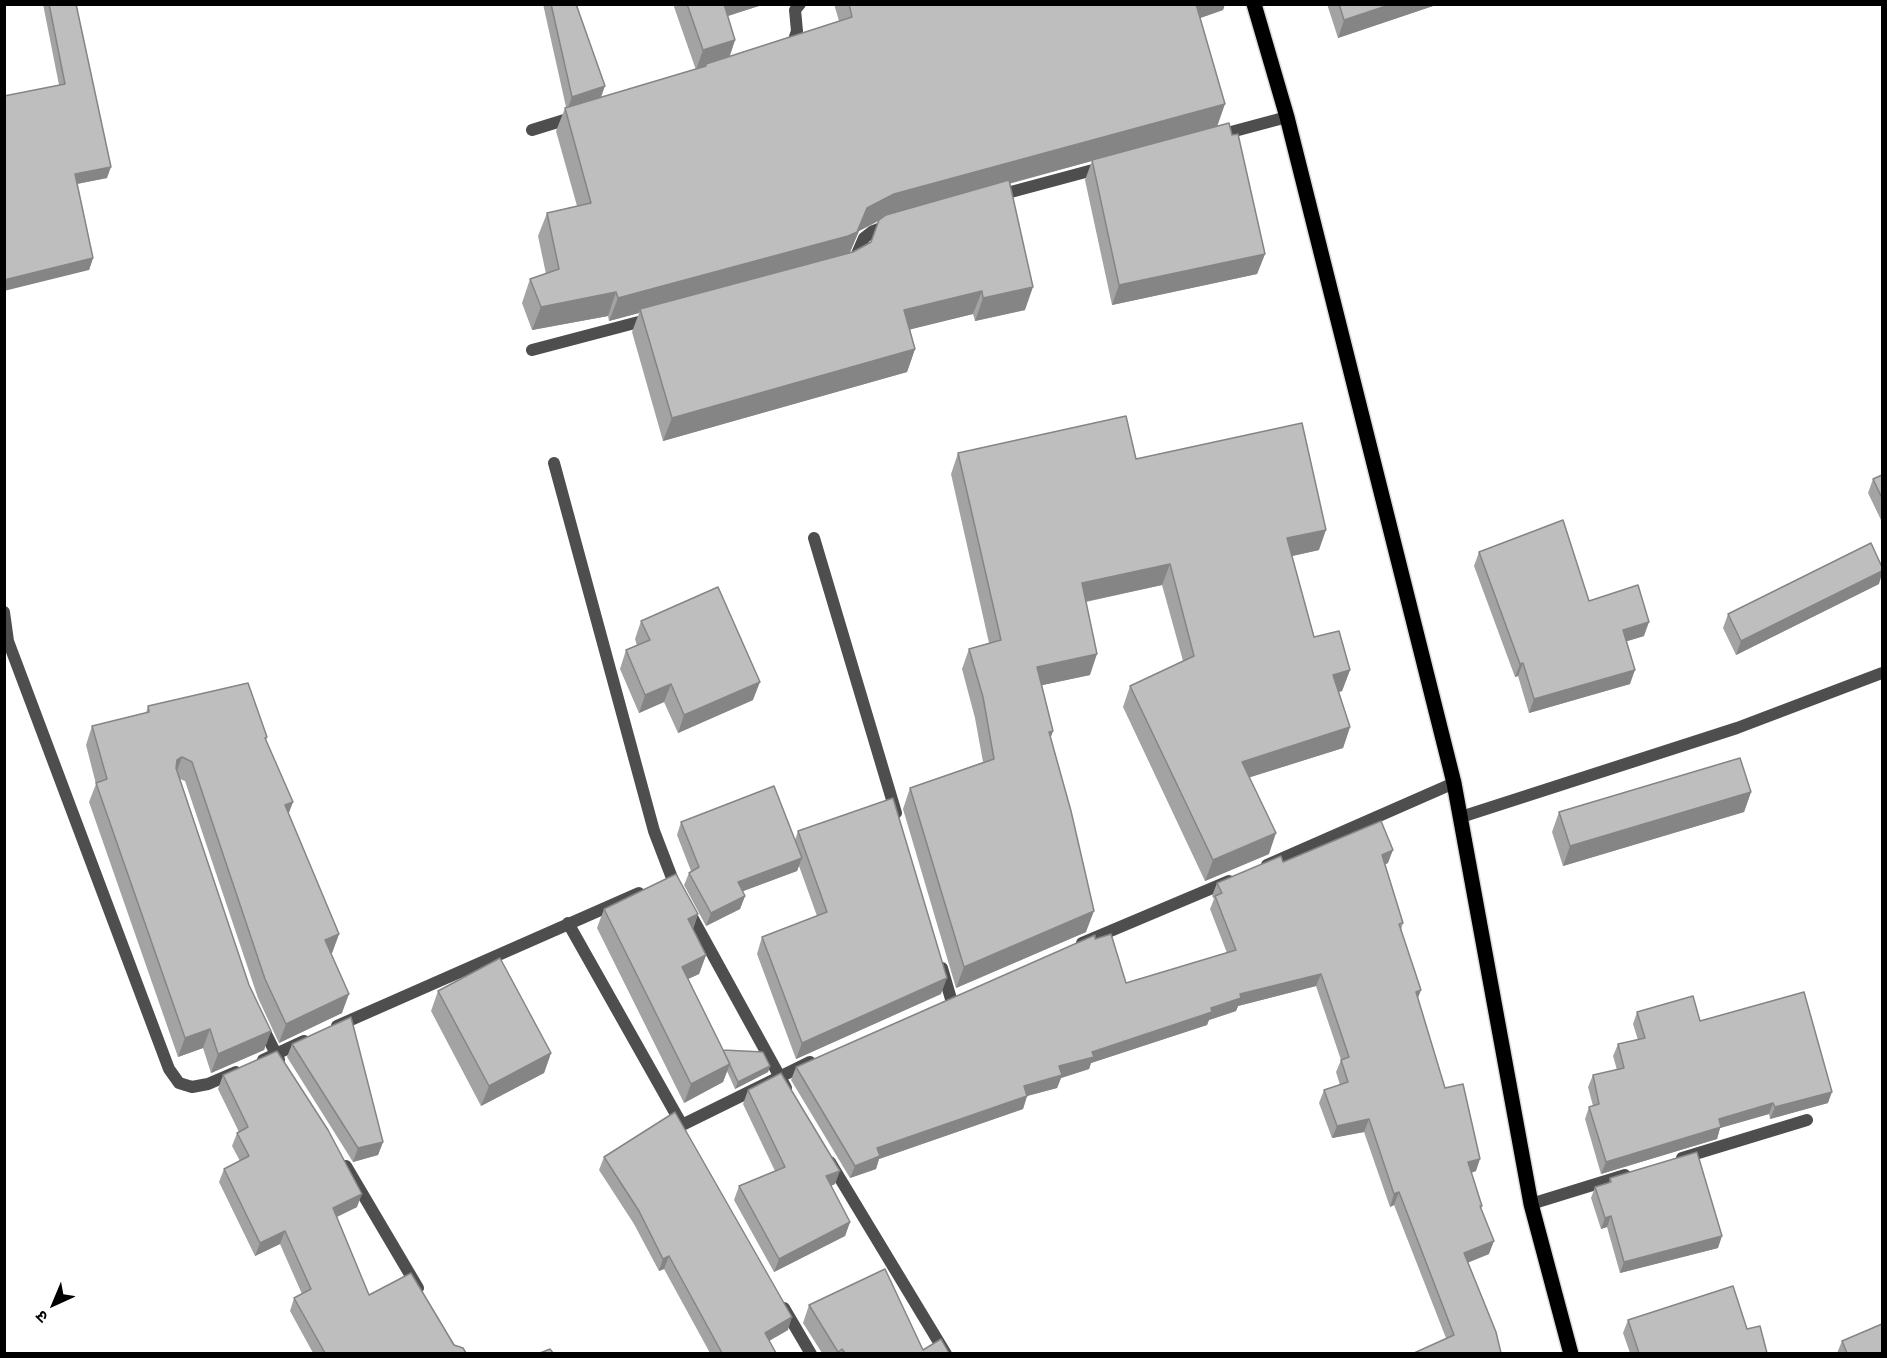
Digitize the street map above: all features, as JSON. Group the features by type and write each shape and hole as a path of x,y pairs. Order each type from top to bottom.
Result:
{"main road":[{"path":"1254,4 1287,117 1454,783 1531,1204 1571,1353"}],"street":[{"path":"773,54 784,51 794,42 797,31 795,10 800,4"},
{"path":"532,130 587,113"},
{"path":"1208,139 1287,117"},
{"path":"979,200 1116,163"},
{"path":"843,267 855,261 864,238 873,231 899,222"},
{"path":"532,350 658,316"},
{"path":"554,463 654,831 660,884 790,1096"},
{"path":"814,538 901,830"},
{"path":"4,612 6,642 169,1069 179,1083 192,1087 208,1084 660,884"},
{"path":"1461,817 1737,728 1882,673"},
{"path":"1071,948 1454,783"},
{"path":"568,923 685,1130 779,1076 822,1057"},
{"path":"938,954 951,999"},
{"path":"255,1012 275,1054 287,1073"},
{"path":"1669,1162 1807,1120"},
{"path":"825,1155 946,1353"},
{"path":"342,1159 423,1298"},
{"path":"1531,1204 1635,1172"},
{"path":"777,1296 812,1353"}],"building":[{"path":"49,4 76,4 111,167 75,174 93,258 4,280 4,96 65,84"},
{"path":"551,4 576,4 605,86 572,97"},
{"path":"687,4 724,4 735,40 703,50"},
{"path":"849,4 1196,4 1225,104 894,194 867,208 857,232 848,236 618,298 616,292 541,307 530,279 559,269 547,213 591,203 565,108 706,66 706,64 852,17"},
{"path":"1339,4 1392,4 1344,20"},
{"path":"1229,123 1232,135 1238,134 1265,254 1119,285 1092,160"},
{"path":"1009,180 1033,287 983,298 982,291 904,310 915,349 672,418 640,309 853,252 871,242 879,220 886,215"},
{"path":"1126,416 1136,459 1302,423 1326,530 1287,538 1314,637 1339,631 1350,670 1333,675 1350,727 1242,762 1276,833 1213,860 1130,686 1194,656 1170,564 1082,583 1097,654 1037,667 1053,731 1049,732 1071,811 1094,911 964,967 910,788 994,759 983,697 969,649 1001,640 958,453"},
{"path":"1882,475 1882,498 1873,479"},
{"path":"1563,520 1589,601 1638,585 1649,622 1623,630 1635,670 1534,699 1523,663 1520,664 1479,552"},
{"path":"1871,543 1882,571 1741,641 1728,614"},
{"path":"718,587 760,682 684,715 671,684 645,695 626,650 650,640 641,621"},
{"path":"248,683 267,737 265,738 293,802 285,805 339,934 325,940 349,994 286,1024 265,979 192,762 182,757 177,760 176,768 249,985 271,1031 218,1054 210,1029 185,1038 96,783 107,779 92,726 149,712 148,706"},
{"path":"1740,758 1751,792 1570,846 1559,812"},
{"path":"774,786 802,858 738,882 745,896 711,913 689,873 699,867 681,822"},
{"path":"893,798 947,978 802,1043 762,937 827,912 798,831"},
{"path":"1381,821 1393,850 1382,855 1403,923 1399,924 1421,990 1416,992 1445,1088 1463,1084 1480,1159 1468,1162 1482,1206 1480,1206 1494,1241 1464,1253 1496,1332 1501,1353 1414,1353 1454,1335 1399,1192 1394,1194 1369,1119 1337,1126 1324,1090 1348,1082 1341,1060 1349,1057 1321,974 1240,994 1241,998 1211,1008 1212,1012 1092,1052 1094,1057 1059,1066 1062,1075 1024,1086 1027,1096 877,1148 880,1156 855,1166 796,1067 1095,935 1095,939 1111,934 1126,983 1236,950 1215,896 1222,893 1217,883 1281,856 1283,862"},
{"path":"676,874 698,914 688,919 706,955 682,967 730,1064 691,1084 604,909"},
{"path":"500,958 551,1053 489,1086 438,991"},
{"path":"1804,992 1832,1092 1775,1107 1773,1103 1719,1119 1721,1127 1606,1162 1589,1107 1599,1104 1593,1075 1624,1068 1618,1044 1645,1038 1637,1012 1693,996 1700,1021"},
{"path":"351,1017 383,1142 358,1148 292,1044"},
{"path":"723,1050 763,1052 770,1066 738,1082"},
{"path":"277,1051 328,1130 362,1194 333,1208 369,1295 411,1273 454,1345 463,1348 466,1353 325,1353 294,1298 311,1289 285,1231 260,1243 224,1169 249,1156 237,1133 248,1127 223,1075"},
{"path":"781,1073 840,1171 826,1176 850,1222 779,1259 739,1186 785,1167 748,1090"},
{"path":"675,1112 792,1317 765,1333 776,1353 722,1353 669,1256 663,1259 639,1211 604,1157"},
{"path":"1697,1152 1722,1236 1624,1262 1611,1216 1605,1218 1595,1187 1611,1182 1610,1178"},
{"path":"885,1269 923,1350 941,1339 949,1353 845,1353 842,1349 838,1352 809,1305"},
{"path":"1733,1286 1747,1329 1760,1326 1767,1353 1639,1353 1628,1320"},
{"path":"1882,1324 1882,1353 1847,1353 1842,1341"},
{"path":"550,1349 553,1353 540,1353"}]}
